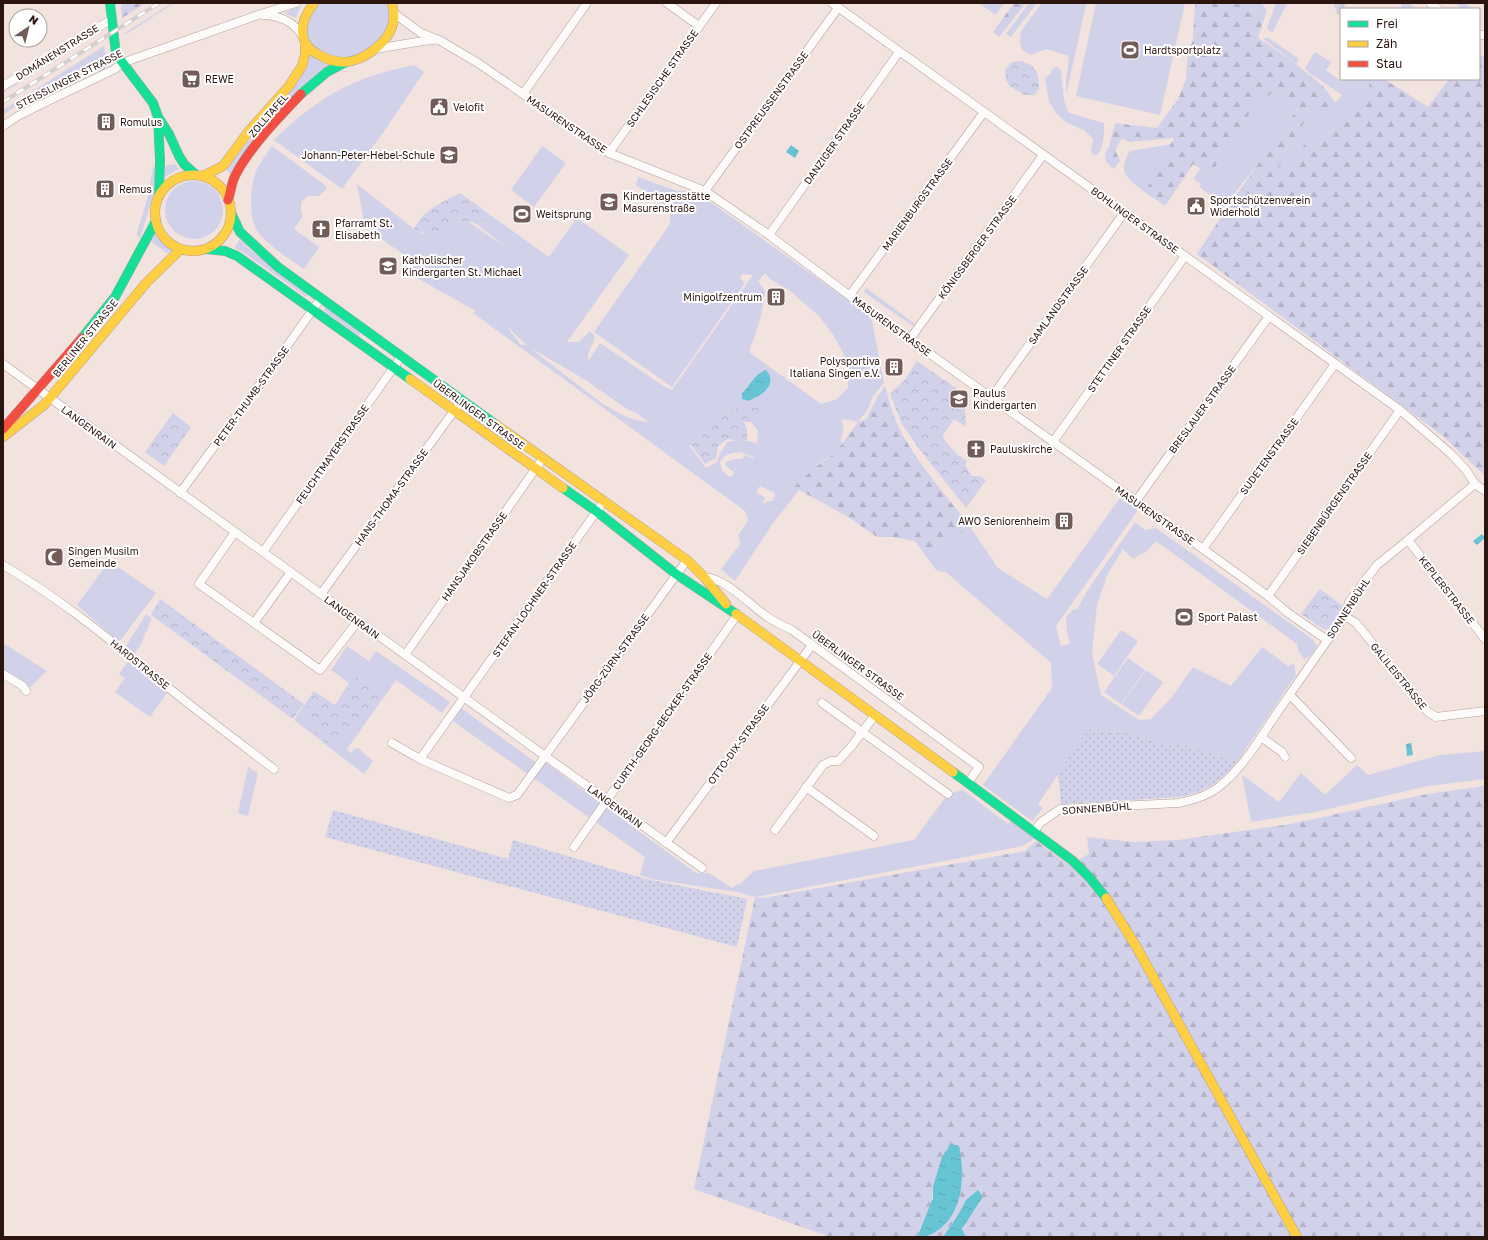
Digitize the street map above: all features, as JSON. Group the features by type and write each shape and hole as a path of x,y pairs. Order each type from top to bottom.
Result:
{"street":[{"path":"110,3 115,50 122,64 153,103 158,117 169,134 184,164 195,174"},
{"name":"STEISSLINGER STRASSE","path":"3,126 25,113 122,64 258,14 296,3"},
{"path":"304,40 304,20 308,10 314,3"},
{"path":"258,14 270,15 287,21 299,29 304,40 313,50 323,57 346,62 362,57 375,49 385,39 393,28 395,14 392,3"},
{"path":"523,94 587,3"},
{"path":"666,3 699,26"},
{"name":"SCHLESISCHE STRASSE","path":"609,153 716,3"},
{"name":"BOHLINGER STRASSE","path":"835,5 1400,410 1436,441 1466,470 1475,484"},
{"name":"OSTPREUSSENSTRASSE","path":"705,191 835,5"},
{"name":"MASURENSTRASSE","path":"395,14 421,33 439,40 478,63 609,153 705,191 769,235 991,398 1203,549 1268,596 1288,613 1327,640"},
{"name":"DOMÄNENSTRASSE","path":"3,86 112,19"},
{"name":"ZOLLTAFEL","path":"205,175 223,166 249,131 288,86 302,66 304,40"},
{"path":"375,49 423,41 439,40"},
{"name":"DANZIGER STRASSE","path":"769,235 899,52"},
{"name":"ZOLLTAFEL","path":"228,200 235,178 255,147 283,113 308,88 327,72 346,62"},
{"name":"MARIENBURGSTRASSE","path":"850,295 984,112"},
{"path":"158,117 160,160 159,196"},
{"name":"KÖNIGSBERGER STRASSE","path":"910,339 1043,155"},
{"path":"195,174 205,175 213,179 219,185 228,200 231,213 229,224 224,234 216,243 206,248 194,251 181,249 172,245 165,239 159,230 156,221 156,204 159,196 167,186 178,178 195,174"},
{"name":"ÜBERLINGER STRASSE","path":"231,213 240,232 278,267 687,560 704,577 735,614"},
{"name":"SAMLANDSTRASSE","path":"991,398 1124,213"},
{"name":"BERLINER STRASSE","path":"3,429 75,347 115,297 156,221"},
{"name":"ÜBERLINGER STRASSE","path":"206,248 225,251 237,256 536,468 676,574 799,660 1073,861 1090,878 1106,898 1152,973 1297,1237"},
{"name":"BERLINER STRASSE","path":"3,438 39,410 50,399 146,282 181,249"},
{"name":"STETTINER STRASSE","path":"1053,442 1185,256"},
{"name":"PETER-THUMB-STRASSE","path":"180,493 321,298"},
{"name":"BRESLAUER STRASSE","path":"1136,501 1269,316"},
{"name":"FEUCHTMAYERSTRASSE","path":"263,552 401,356"},
{"name":"LANGENRAIN","path":"3,364 37,390 702,868"},
{"name":"SUDETENSTRASSE","path":"1203,549 1335,364"},
{"name":"HANS-THOMA-STRASSE","path":"321,594 462,400"},
{"name":"SIEBENBÜRGENSTRASSE","path":"1268,596 1400,410"},
{"name":"HANSJAKOBSTRASSE","path":"405,655 543,458"},
{"path":"1475,484 1485,491"},
{"name":"SONNENBÜHL","path":"1034,832 1040,823 1060,809 1178,802 1195,799 1220,786 1236,772 1261,737 1345,616 1349,602 1377,564 1475,484"},
{"name":"STEFAN-LOCHNER-STRASSE","path":"420,759 604,501"},
{"path":"235,532 199,584 320,670 358,621"},
{"name":"KEPLERSTRASSE","path":"1408,540 1485,639"},
{"name":"JÖRG-ZÜRN-STRASSE","path":"392,743 420,759 508,798 517,795 687,560"},
{"name":"HARDSTRASSE","path":"3,565 32,582 70,608 222,731 274,769"},
{"path":"254,622 291,572"},
{"name":"ÜBERLINGER STRASSE","path":"704,577 720,581 766,616 792,630 979,767 968,783"},
{"name":"CURTH-GEORG-BECKER-STRASSE","path":"574,847 735,614"},
{"name":"GALILEISTRASSE","path":"1345,616 1356,623 1428,712 1436,717 1485,711"},
{"name":"OTTO-DIX-STRASSE","path":"666,843 799,660 812,645"},
{"path":"3,674 23,686 26,691"},
{"path":"1290,695 1351,758"},
{"path":"822,703 948,794"},
{"path":"775,830 822,765 832,761 838,761 851,747 875,715"},
{"path":"1261,737 1282,752 1286,757"},
{"path":"806,788 874,836"}],"green space":[{"path":"123,3 145,3 122,18 121,7"},
{"path":"174,3 125,35 125,33"},
{"path":"321,3 385,3 388,6 391,17 390,24 370,49 350,56 332,56 316,48 312,44 307,34 306,26 308,21"},
{"path":"979,3 1004,3 996,15"},
{"path":"1014,3 1026,3 999,37 993,32"},
{"path":"1029,3 1037,3 1011,37 1006,34"},
{"path":"1042,3 1086,3 1066,95 1069,56 1046,49 1031,55 1022,50 1020,42 1021,31"},
{"name":"Hardtsportplatz","path":"1096,3 1185,3 1160,115 1076,96"},
{"path":"1195,3 1240,3 1241,11 1267,10 1258,38 1290,59 1324,87 1336,104 1327,113 1303,109 1311,112 1287,148 1279,166 1291,169 1294,157 1305,144 1315,150 1330,132 1340,127 1342,112 1350,106 1359,109 1372,80 1388,80 1428,107 1448,80 1480,80 1480,55 1485,58 1485,476 1443,436 1197,254 1229,205 1298,108 1280,89 1257,102 1210,175 1193,164 1165,206 1145,192 1174,138 1129,142 1122,138 1115,150 1120,161 1114,169 1106,162 1105,154 1109,147 1115,123 1157,128 1178,99 1186,79 1187,62 1193,38"},
{"path":"1218,3 1234,3 1227,50 1211,78 1201,113 1173,166 1153,198 1128,178 1124,170 1126,160 1130,151 1167,145 1176,142 1197,110 1208,67 1187,62 1190,48 1207,52 1211,48"},
{"path":"1240,3 1261,3 1267,10 1241,11"},
{"path":"1276,3 1287,3 1273,32 1267,28"},
{"path":"1333,3 1347,3 1344,8 1340,8 1338,15"},
{"path":"1399,3 1409,3 1416,8 1400,8 1402,5"},
{"path":"1454,3 1465,3 1472,8 1462,8"},
{"path":"301,6 296,18 284,13"},
{"path":"103,30 3,93 3,92"},
{"path":"1267,37 1299,59 1297,64 1263,39"},
{"path":"104,46 109,65 100,73 88,68 22,102 3,115 3,110"},
{"path":"308,52 334,64 231,175 226,169 283,98"},
{"path":"1315,52 1331,62 1326,70 1342,82 1343,80 1372,80 1359,109 1340,127 1330,132 1315,150 1305,144 1291,169 1279,166 1287,148 1311,112 1298,107 1327,113 1342,95 1308,72 1305,68"},
{"path":"1020,61 1030,65 1036,70 1039,89 1034,95 1024,95 1010,86 1006,81 1005,70 1012,62"},
{"path":"414,65 424,72 385,130 342,189 274,140 305,112 338,91 373,75"},
{"path":"1057,67 1061,70 1064,100 1069,113 1104,123 1104,135 1097,155 1093,154 1091,151 1093,139 1084,130 1067,123 1056,113 1049,102 1045,78 1050,74 1053,68"},
{"path":"1280,89 1298,107 1266,154 1225,205 1199,187 1201,184 1193,179 1200,169 1210,175 1257,102"},
{"path":"272,146 326,186 327,189 319,196 308,196 301,202 301,211 303,216 294,229 319,247 304,269 263,238 255,227 253,221 251,198 253,182 260,163"},
{"path":"542,146 566,163 534,207 511,190"},
{"path":"175,164 179,169 165,177 165,166"},
{"path":"153,167 156,167 153,197 140,238 137,235 137,232 148,197"},
{"path":"638,177 677,191 695,191 865,312 872,321 884,383 873,396 868,409 858,422 845,419 841,421 844,427 841,440 842,444 836,452 821,462 795,486 799,490 771,526 735,581 721,569 741,543 738,536 748,520 745,511 473,313 476,311 417,278 407,257 365,227 357,184 414,229 423,234 449,232 444,222 471,221 470,223 504,246 478,225 489,214 549,257 577,218 629,255 567,342 579,342 590,331 595,337 588,355 588,361 600,343 662,385 672,390 753,275 742,274 740,278 745,283 672,387 594,332 670,224 670,209 636,185","holes":["765,273 770,279 789,290 820,317 834,336 848,362 848,388 837,399 821,404 749,352 761,317 765,291 758,281","507,327 526,345 521,345","531,348 587,381 648,422 637,420 615,411 583,389","748,386 768,388 756,398 748,401 742,399 742,393","751,401 757,417 751,422 758,431 757,443 742,440 727,442 720,453 717,462 706,468 689,445 691,445 697,438 702,443 704,442 700,429 705,429 708,431 713,427 711,421 713,412 735,409","740,452 754,457 744,455 743,459 733,459 725,463 727,467 735,473 730,477 722,471 720,462 728,454","760,486 775,493 772,501 762,504 765,498 756,492"]},
{"path":"188,181 200,181 215,189 223,204 223,216 215,231 200,239 188,239 173,231 165,216 165,204 173,189"},
{"path":"460,193 489,214 478,225 471,221 444,222 449,232 435,234 427,234 414,229 428,211"},
{"path":"155,230 163,242 174,250 167,253 150,241"},
{"path":"240,239 247,247 308,294 306,297 243,252 234,248"},
{"path":"866,288 915,324 913,326 864,292"},
{"path":"326,307 361,333 358,336 323,310"},
{"path":"917,361 964,394 966,427 954,419 942,437 957,454 967,461 965,465 972,476 980,476 986,480 966,508 920,450 902,424 890,394 903,382"},
{"path":"885,386 900,430 925,469 973,531 935,540 937,557 947,573 936,570 915,541 893,537 877,537 845,515 799,490 795,486 813,469 836,452 858,422 866,419"},
{"path":"751,401 758,405 757,417 751,422 744,422 747,429 747,440 740,441 728,439 718,446 716,458 705,464 691,445 697,438 702,443 704,442 700,429 703,425 708,431 713,427 708,417 713,412 735,409"},
{"path":"173,413 191,427 164,466 145,452"},
{"path":"1120,498 1138,510 1056,626 1061,646 1070,644 1067,632 1066,617 1074,609 1077,610 1087,591 1135,522 1145,530 1156,528 1312,639 1317,646 1311,655 1304,659 1299,652 1297,644 1156,541 1148,550 1133,559 1123,549 1108,573 1097,605 1092,652 1101,695 1139,720 1151,719 1172,697 1193,667 1231,686 1262,647 1288,666 1294,664 1296,675 1237,762 1177,743 1174,747 1124,732 1089,730 1038,804 1043,808 1032,821 983,785 1052,688 1051,663 947,573 937,557 935,540 973,531 998,568 1047,599"},
{"path":"109,561 156,593 119,642 77,605"},
{"path":"1320,589 1343,606 1339,619 1333,628 1331,627 1325,630 1301,614"},
{"path":"160,599 304,704 293,719 151,615"},
{"path":"146,614 152,618 141,644 134,655 125,648"},
{"path":"1121,630 1138,641 1114,676 1097,664"},
{"path":"3,643 47,671 29,688 3,672"},
{"path":"347,646 369,661 376,651 450,702 442,713 396,680 347,749 351,753 354,749 358,748 373,761 364,774 294,720 314,691 335,705 349,683 331,670"},
{"path":"1128,658 1145,670 1121,704 1104,692"},
{"path":"130,659 169,690 150,717 115,692 125,678 119,674"},
{"path":"1146,670 1163,682 1139,716 1122,704"},
{"path":"357,676 382,694 365,718 353,731 336,740 326,743 300,716 314,695 335,707"},
{"path":"461,708 538,764 542,760 696,873 709,873 732,888 740,884 754,871 914,840 948,794 963,790 1008,824 1012,819 1035,838 1023,846 755,897 737,892 651,879 640,875 645,857 453,721"},
{"path":"1088,730 1124,732 1174,747 1177,743 1237,762 1218,781 1205,789 1189,795 1180,797 1061,804 1058,774"},
{"path":"1485,751 1485,779 1428,786 1315,812 1251,822 1242,775 1279,802 1301,773 1325,795 1357,765 1368,775 1440,755"},
{"path":"248,767 258,773 248,816 238,813"},
{"path":"1485,786 1485,1237 966,1237 962,1229 983,1198 966,1200 943,1237 923,1237 930,1235 956,1207 961,1182 933,1187 932,1200 920,1228 918,1235 919,1237 830,1237 694,1189 755,897 763,898 1025,851 1036,841 1069,865 1089,854 1087,837 1133,842 1178,840 1291,824 1427,794"},
{"path":"333,810 508,859 513,840 646,879 747,899 737,947 325,837"}],"water":[{"path":"791,145 799,151 795,158 786,152"},
{"path":"766,370 770,380 767,389 763,393 748,401 742,399 742,393 758,374"},
{"path":"1482,534 1485,538 1477,545 1473,541"},
{"path":"1411,743 1413,755 1407,756 1406,744"},
{"path":"951,1144 959,1146 961,1155 962,1183 958,1202 949,1219 940,1229 934,1233 919,1237 918,1235 933,1198 933,1187 942,1157"},
{"path":"978,1190 983,1197 962,1229 966,1237 943,1237 966,1200"}],"railway":[{"path":"3,102 159,3"}],"traffic: fast":[{"path":"110,3 116,54 153,103 158,117 169,134 179,156 184,164 195,174"},
{"path":"301,94 327,72 346,62"},
{"path":"158,117 160,160 159,196"},
{"path":"231,213 240,232 278,267 495,424"},
{"path":"82,338 115,297 156,221"},
{"path":"206,249 225,251 237,256 410,379"},
{"path":"563,488 596,511 676,574 736,614"},
{"path":"953,772 1073,861 1090,878 1106,898"}],"traffic: slow":[{"path":"314,3 309,10 303,25 302,32 304,39 313,51 327,59 339,62 352,61 366,55 385,40 393,24 394,15 392,3"},
{"path":"205,175 223,166 249,131 289,86 302,66 305,55 305,43"},
{"path":"193,175 207,178 220,186 228,199 231,213 228,227 220,240 207,248 193,251 179,248 166,240 158,227 155,213 158,199 166,186 179,178 193,175"},
{"path":"3,437 44,405 147,282 181,249"},
{"path":"410,379 563,488"},
{"path":"495,424 687,560 704,577 726,604"},
{"path":"736,614 953,772"},
{"path":"1106,898 1136,946 1297,1237"}],"traffic: jam":[{"path":"228,200 235,176 241,165 265,133 301,94"},
{"path":"3,429 82,338"}],"place":[{"name":"Hardtsportplatz","path":"1130,50"},
{"name":"REWE","path":"191,79"},
{"name":"Velofit","path":"439,107"},
{"name":"Romulus","path":"106,122"},
{"name":"Johann-Peter-Hebel-Schule","path":"449,155"},
{"name":"Remus","path":"105,189"},
{"name":"Kindertagesstätte Masurenstraße","path":"609,202"},
{"name":"Sportschützenverein Widerhold","path":"1196,206"},
{"name":"Weitsprung","path":"522,214"},
{"name":"Pfarramt St. Elisabeth","path":"321,229"},
{"name":"Katholischer Kindergarten St. Michael","path":"388,266"},
{"name":"Minigolfzentrum","path":"776,297"},
{"name":"Polysportiva Italiana Singen e.V.","path":"894,367"},
{"name":"Paulus Kindergarten","path":"959,399"},
{"name":"Pauluskirche","path":"976,449"},
{"name":"AWO Seniorenheim","path":"1064,521"},
{"name":"Singen Musilm Gemeinde","path":"54,557"},
{"name":"Sport Palast","path":"1184,617"}]}
